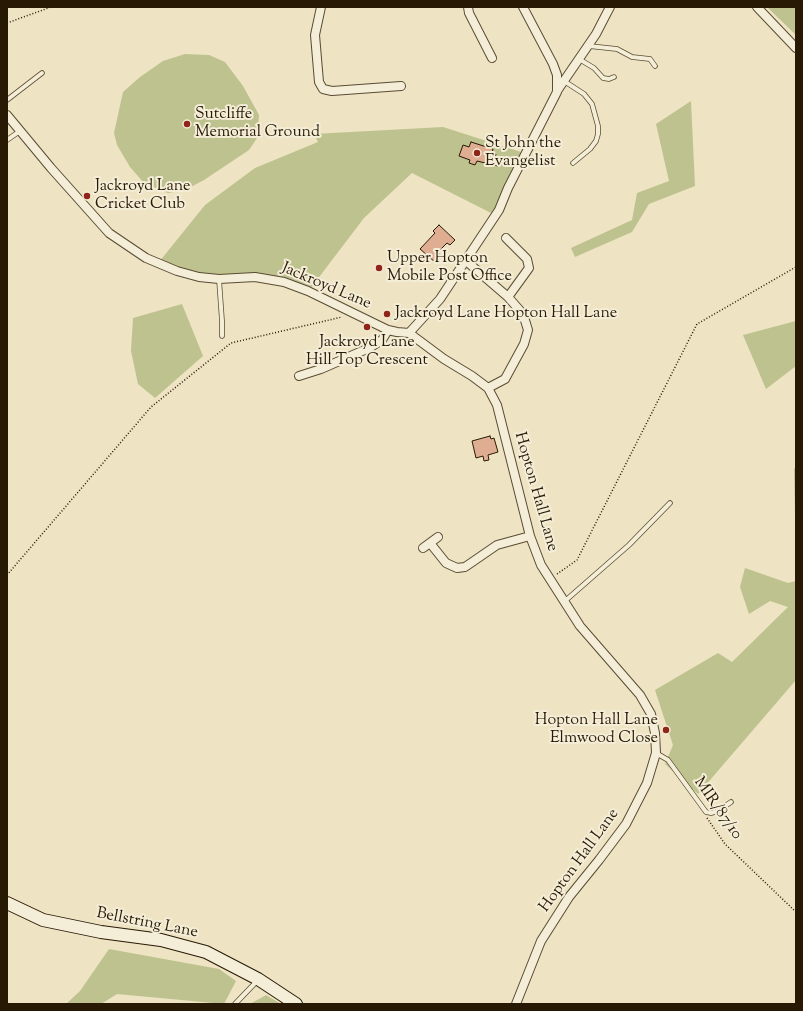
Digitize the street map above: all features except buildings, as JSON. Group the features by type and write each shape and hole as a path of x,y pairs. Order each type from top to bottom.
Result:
{"main road":[{"name":"Bellstring Lane","path":"7,903 43,920 101,932 161,940 206,952 258,979 296,1004"}],"street":[{"path":"321,7 315,35 319,82 323,89 332,91 401,86"},
{"path":"468,7 469,13 492,58"},
{"path":"523,7 553,64 557,75 557,92"},
{"path":"409,333 440,299 499,210 508,188 557,92 596,34 610,7"},
{"path":"757,7 796,48"},
{"name":"Jackroyd Lane","path":"7,115 51,168 109,233 146,258 158,264 199,277 219,279 255,277 284,282 308,291 388,330 409,333"},
{"path":"506,238 527,258 529,268 508,297"},
{"path":"465,260 508,297 522,314 528,330 524,344 505,379 488,388"},
{"path":"300,376 321,369 369,348 382,340 388,330"},
{"name":"Hopton Hall Lane","path":"409,333 444,359 472,376 488,388 497,405 530,536 542,564 580,626 640,695 652,714 656,753 647,783 626,824 600,860 569,897 541,941 516,1004"},
{"path":"430,542 446,563 457,568 465,567 497,545 530,536"},
{"path":"423,548 438,537"}],"lane":[{"path":"588,46 617,49 632,57 650,59 655,66"},
{"path":"579,59 594,68 603,78 609,79 614,77"},
{"path":"7,100 42,73"},
{"path":"564,81 584,94 592,104 598,126 596,141 590,149 574,163"},
{"path":"7,140 20,131"},
{"path":"219,279 222,336"},
{"path":"565,601 629,545 670,503"},
{"name":"MIR/87/10","path":"656,753 668,760 706,812"},
{"path":"706,812 711,813 718,811 731,802"},
{"path":"235,1004 258,979"}],"path":[{"path":"7,23 51,7"},
{"path":"551,579 577,560 697,324 796,267"},
{"path":"7,575 152,407 231,343 354,314"},
{"name":"MIR/87/10","path":"706,812 707,819 725,844 796,912"}],"green space":[{"path":"767,7 796,7 796,35"},
{"name":"Sutcliffe Memorial Ground","path":"185,54 209,55 225,62 243,86 259,115 257,138 249,150 204,180 185,190 168,193 144,183 130,167 117,145 114,133 123,92 140,77 163,61"},
{"path":"691,101 695,186 649,204 632,232 575,257 571,248 632,220 637,193 669,181 656,124"},
{"path":"443,127 521,152 493,214 412,173 364,218 310,289 285,279 269,275 255,274 218,276 200,274 159,262 205,205 255,168 318,142 314,134"},
{"path":"182,304 203,356 155,398 138,384 131,351 133,318"},
{"path":"796,321 796,366 766,389 743,335"},
{"path":"796,467 796,515 795,516 794,469"},
{"path":"745,568 788,583 796,581 796,680 698,794 665,764 673,745 655,690 718,653 732,662 788,607 770,601 749,614 740,587"},
{"path":"109,949 219,969 236,981 224,1004 117,994 101,1004 66,1004 80,991"},
{"path":"266,995 281,1004 250,1004"}],"place":[{"name":"Sutcliffe Memorial Ground","path":"187,124"},
{"name":"St John the Evangelist","path":"477,153"},
{"name":"Jackroyd Lane Cricket Club","path":"87,196"},
{"name":"Upper Hopton Mobile Post Office","path":"379,268"},
{"name":"Jackroyd Lane Hopton Hall Lane","path":"387,314"},
{"name":"Jackroyd Lane Hill Top Crescent","path":"367,327"},
{"name":"Hopton Hall Lane Elmwood Close","path":"666,730"}]}
